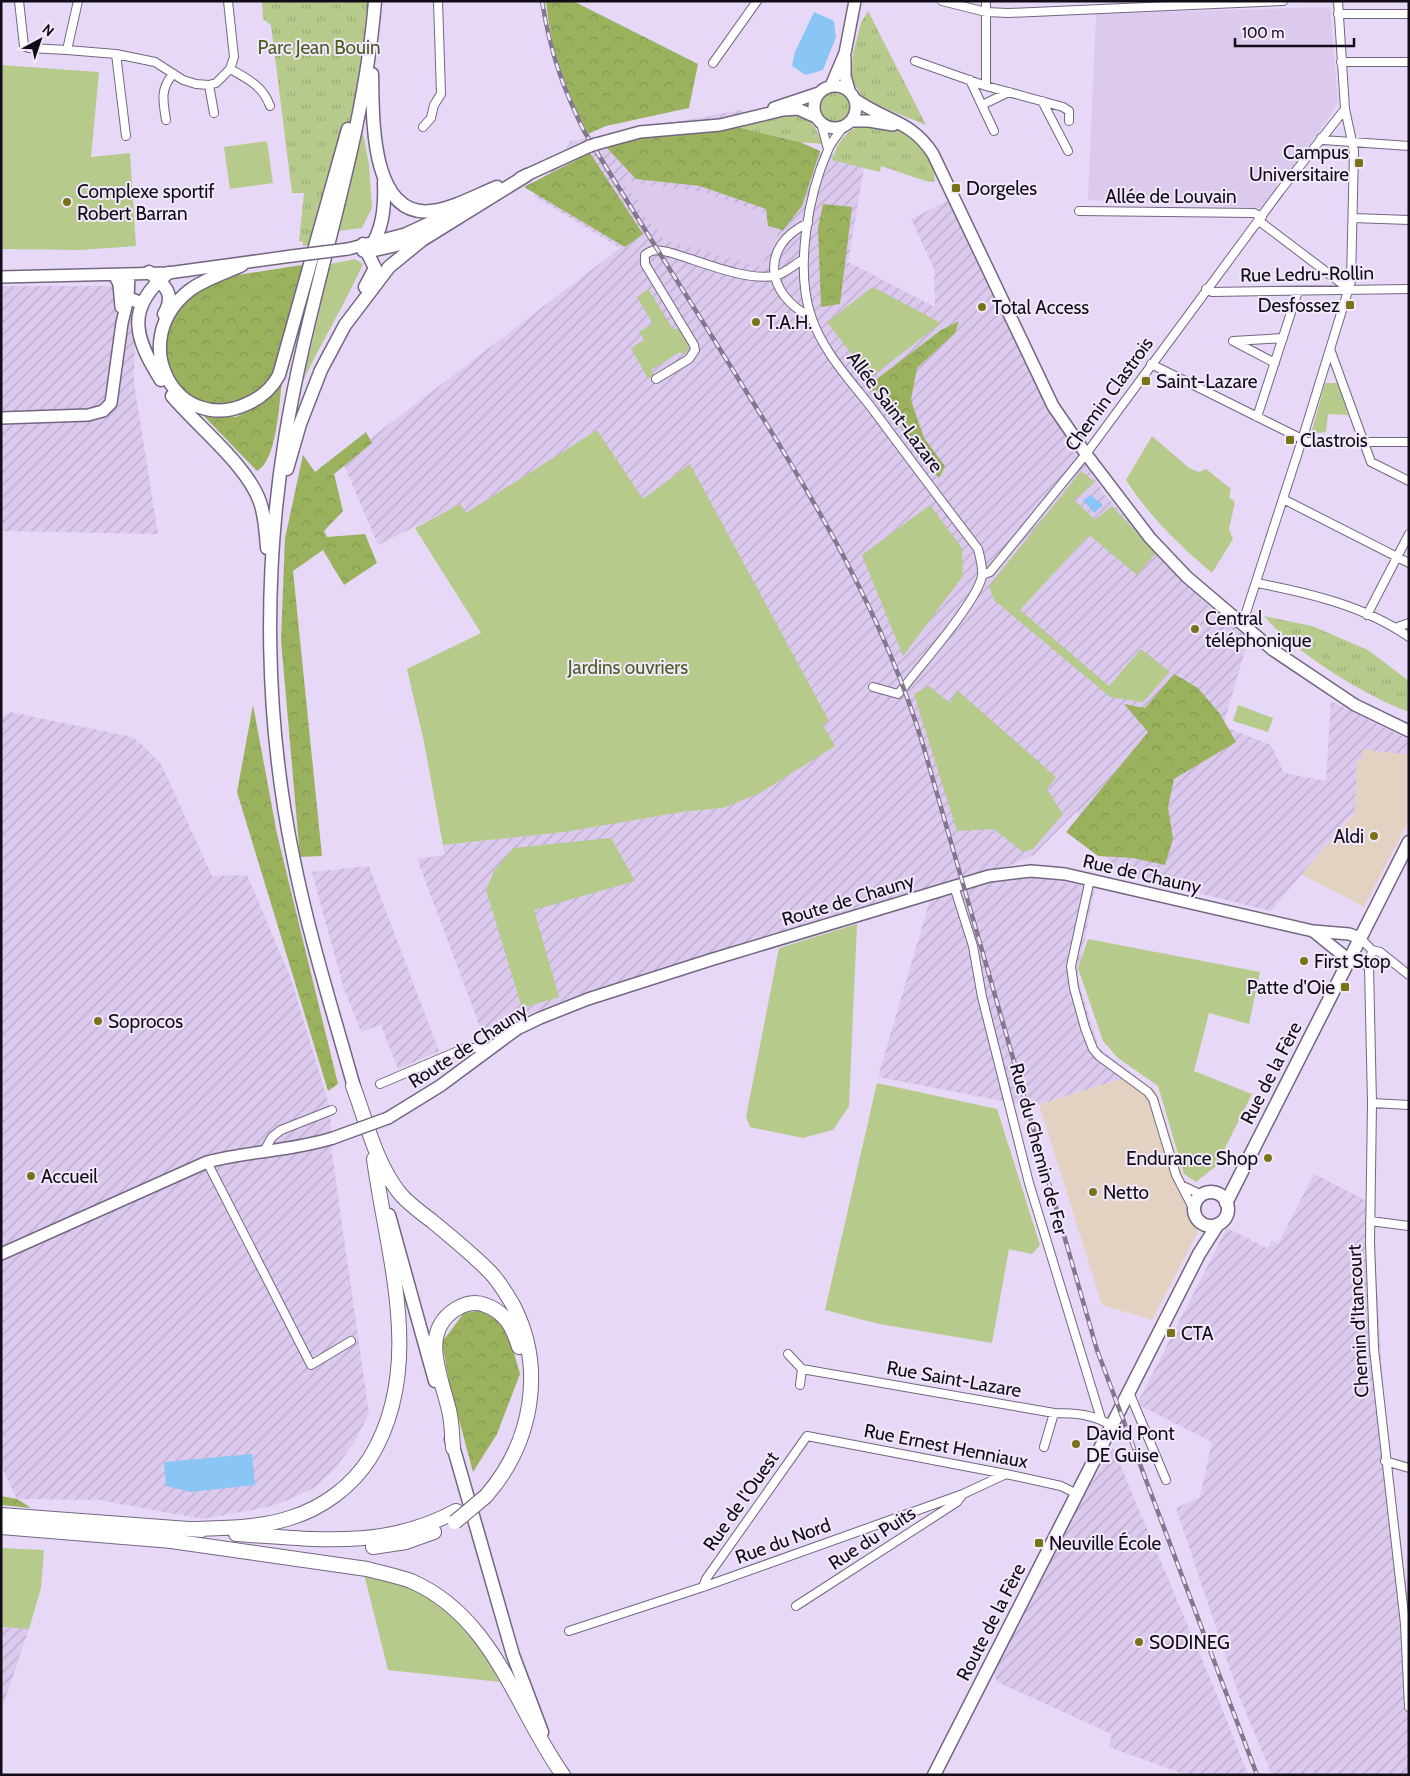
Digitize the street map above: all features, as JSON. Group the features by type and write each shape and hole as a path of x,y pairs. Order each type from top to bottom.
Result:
{"highway":[{"path":"1,1527 164,1540 362,1548 411,1541 456,1516 482,1493 514,1456 521,1440 529,1408 532,1384 523,1330 511,1302 491,1273 398,1191 383,1164 353,1086"},
{"path":"193,1529 268,1524 291,1518 317,1506 343,1489 360,1472 386,1429 398,1384 399,1341 392,1272 374,1159"},
{"path":"453,1448 450,1412 434,1342 441,1323 451,1313 469,1304 481,1303 498,1311 510,1324 519,1348 523,1384 521,1404 509,1445 482,1493"},
{"path":"1,1515 193,1529 223,1534 310,1538 369,1538 419,1528 456,1516"},
{"path":"164,1540 368,1569 398,1576 426,1589 460,1613 480,1635 510,1682 544,1748 563,1775"}],"main road":[{"path":"271,587 276,512 285,436 353,143 367,72 375,1"},
{"path":"371,42 375,134 388,188 396,199 409,207 425,211 453,204 527,175"},
{"path":"367,72 330,190 292,331 274,383 256,400 227,411 200,406 184,398 170,384 159,357 159,342 156,331 170,303 170,297 158,276 141,303 138,320 140,336 150,361 161,381 174,398 238,468 256,494 265,526 271,587 273,706 284,805 305,911 453,1448 513,1655 539,1726 563,1775"},
{"path":"276,512 300,424 321,370 373,273 374,263 369,246 384,210 384,175"},
{"path":"345,325 389,266 401,255 527,175"},
{"path":"159,342 167,317 182,298 204,282 242,265"},
{"path":"128,287 141,303"},
{"name":"Rue de la Fère","path":"1226,1203 1409,842"},
{"name":"Rue de la Fère","path":"1216,1193 1234,1180 1248,1159"},
{"path":"1110,1429 1199,1254 1218,1224 1225,1217 1226,1203 1216,1193 1202,1194 1196,1200 1194,1210 1197,1218 1203,1223 1210,1225 1218,1224"},
{"path":"1199,1254 1203,1223"},
{"name":"Route de la Fère","path":"934,1775 1110,1429"}],"street":[{"path":"19,1 24,46 29,48 116,54 146,59 183,80 209,85 216,83 230,69 234,45 228,1"},
{"path":"67,50 78,1"},
{"path":"423,127 431,118 434,105 441,94 438,1"},
{"path":"713,62 757,1"},
{"path":"942,1 986,12 1093,6 1282,1"},
{"path":"986,1 986,86"},
{"path":"1242,625 1257,583 1351,281 1353,143 1345,110 1338,1"},
{"path":"830,86 845,53 858,2"},
{"path":"1338,14 1409,14"},
{"path":"828,149 856,115 853,95 845,76 845,53"},
{"path":"116,54 126,136"},
{"path":"915,61 986,86 1063,107 1069,111 1070,121"},
{"path":"1341,62 1409,62"},
{"path":"230,69 263,90 270,106"},
{"path":"166,120 162,95 164,86 174,74"},
{"path":"970,80 994,131"},
{"path":"209,85 214,113"},
{"path":"757,116 786,102 819,93 830,86 837,85 853,95 872,111 909,127 923,138 933,154 1053,406 1086,454 1150,538 1187,577 1242,625 1355,705 1409,731"},
{"path":"982,105 1008,92"},
{"path":"819,93 814,104 828,149"},
{"path":"1042,101 1068,150"},
{"path":"1,418 88,415 103,411 111,403 128,287 136,281 158,276 369,246 405,234 593,145 640,132 720,125 798,109 835,129 847,124 869,120 909,127"},
{"name":"Chemin Clastrois","path":"873,687 898,694 970,601 982,575 990,572 1086,454 1206,289 1321,138 1345,110"},
{"path":"1321,138 1353,143 1409,146"},
{"name":"Allée Saint-Lazare","path":"828,149 808,223 804,259 806,298 811,317 830,354 978,549 982,575"},
{"name":"Allée de Louvain","path":"1078,211 1254,213 1260,219"},
{"path":"1353,218 1409,220"},
{"path":"1260,219 1348,289"},
{"path":"808,223 792,230 778,248 774,260 776,276 784,296 794,309 811,317"},
{"path":"656,379 689,359 695,350 694,345 648,271 645,264 645,254 652,250 657,250 752,276 776,276 804,259"},
{"path":"1,277 115,276 128,287"},
{"path":"115,276 119,284 122,323"},
{"name":"Rue Ledru-Rollin","path":"1206,289 1212,292 1409,289"},
{"path":"1257,417 1298,291"},
{"path":"1275,363 1233,340 1283,338"},
{"path":"1330,348 1363,443 1372,462 1409,481"},
{"path":"1151,364 1308,442 1409,442"},
{"path":"1283,499 1409,563"},
{"path":"1368,615 1409,534"},
{"path":"1257,583 1312,595 1368,615 1395,628 1409,638"},
{"path":"1395,628 1409,623"},
{"name":"Rue de Chauny","path":"958,884 1003,873 1031,871 1090,879 1314,931 1349,934 1360,938"},
{"path":"1090,879 1071,966 1074,988 1085,1028 1093,1049 1099,1056 1148,1092 1181,1184 1194,1210"},
{"name":"Route de Chauny","path":"1,1254 207,1162 315,1144 388,1118 440,1086 517,1029 588,999 958,884"},
{"name":"Rue du Chemin de Fer","path":"958,884 982,997 1029,1183 1101,1419"},
{"name":"Rue de Chauny","path":"1314,931 1349,960"},
{"path":"1360,938 1372,950 1380,952 1409,974"},
{"name":"Chemin d'Itancourt","path":"1372,950 1369,966 1372,1103 1370,1221 1374,1349 1385,1461 1405,1624 1409,1707"},
{"path":"1349,960 1369,966"},
{"path":"380,1084 465,1048 489,1048"},
{"path":"1372,1103 1409,1105"},
{"path":"264,1151 272,1137 281,1130 332,1110"},
{"path":"207,1162 311,1365 351,1342"},
{"path":"1181,1184 1202,1194"},
{"path":"1370,1221 1409,1226"},
{"path":"788,1354 802,1369 800,1385"},
{"name":"Rue Saint-Lazare","path":"802,1369 1101,1419"},
{"path":"1129,1392 1166,1480"},
{"path":"1044,1447 1054,1412"},
{"path":"1101,1419 1110,1429"},
{"name":"Rue Ernest Henniaux","path":"807,1436 1006,1474 1061,1486 1078,1494"},
{"name":"Rue de l'Ouest","path":"703,1587 706,1579 807,1436"},
{"path":"1385,1461 1409,1468"},
{"name":"Rue du Nord","path":"569,1632 703,1587 963,1494 1006,1474"},
{"name":"Rue du Puits","path":"796,1606 957,1502 963,1494"}],"shaded area":[{"path":"1330,7 1338,103 1286,177 1274,177 1277,187 1265,205 1260,208 1088,200 1096,14"},
{"path":"741,110 782,148 832,154 864,168 848,262 935,307 934,269 911,219 949,200 1048,405 1105,495 1202,600 1249,637 1223,726 1271,745 1284,773 1326,781 1331,701 1409,740 1409,755 1363,749 1362,759 1357,760 1355,813 1350,816 1271,911 1117,873 1077,811 1034,855 1011,865 665,967 586,992 482,1032 417,859 444,855 443,845 565,832 682,812 723,808 834,747 823,724 829,721 643,499 597,430 466,514 460,504 378,545 342,460 620,248 534,196 571,141"},
{"path":"626,178 636,183 703,192 764,213 778,235 768,250 762,267 665,240 636,206 640,202 621,182"},
{"path":"1,286 136,286 134,383 158,534 1,531 1,437 4,424 1,424"},
{"path":"10,712 132,737 142,745 161,764 212,876 247,875 291,979 330,1108 332,1154 369,1414 353,1444 333,1471 314,1488 286,1501 268,1507 202,1519 99,1500 17,1499 1,1466 1,718"},
{"path":"1363,749 1409,755 1409,820 1364,907 1301,874 1355,813 1357,759"},
{"path":"369,866 439,1051 398,1069 381,1025 361,1032 344,989 312,872"},
{"path":"1024,877 1043,878 1095,888 1077,977 1099,1048 1134,1075 1039,1104 1018,1104 878,1077 930,900 982,883"},
{"path":"1134,1075 1156,1091 1185,1181 1199,1187 1198,1232 1152,1320 1102,1305 1039,1104"},
{"path":"1314,1174 1375,1205 1374,1234 1385,1423 1409,1603 1409,1775 1272,1775 1239,1696 1176,1508 1200,1497 1212,1442 1137,1404 1227,1228 1267,1248 1272,1241 1278,1244"},
{"path":"1113,1448 1217,1695 1248,1775 1187,1775 1109,1747 1112,1734 997,1682 987,1654"},
{"path":"1,1627 29,1629 1,1711"}],"green space":[{"name":"Parc Jean Bouin","path":"262,1 368,1 362,63 349,125 312,245 303,246 303,242 299,241 304,193 292,193 271,25 263,19"},
{"path":"546,1 573,1 698,64 689,108 606,126 588,134 561,70 548,20"},
{"path":"868,11 926,125 865,100 851,79 853,54 861,23"},
{"name":"Complexe sportif Robert Barran","path":"1,65 99,72 91,157 130,153 136,246 81,250 1,249"},
{"path":"835,91 841,92 846,96 850,101 850,113 846,118 841,122 835,123 829,122 824,118 820,113 819,107 820,101 824,96 829,92"},
{"path":"796,112 806,117 813,125 822,144 800,142 736,127"},
{"path":"867,122 899,129 914,135 933,165 935,181 929,182 881,166 880,172 832,160 844,136"},
{"path":"736,127 800,142 820,151 802,206 783,230 768,226 766,209 700,186 636,179 607,148 614,141 672,132"},
{"path":"362,129 369,164 372,208 362,228 339,231"},
{"path":"267,141 273,183 230,189 224,147"},
{"path":"590,153 643,234 625,247 524,187"},
{"path":"823,204 852,207 840,304 821,307 818,228"},
{"path":"355,259 363,264 303,381 330,264"},
{"path":"308,264 272,383 233,407 198,402 175,383 164,361 166,328 188,296 200,287 231,276"},
{"path":"873,287 941,323 870,378 827,322"},
{"path":"648,289 673,329 680,328 689,345 685,355 680,352 651,370 654,375 648,379 631,348 644,340 639,332 653,324 637,297"},
{"path":"959,321 955,333 917,368 911,400 924,438 945,466 939,478 869,385 941,330"},
{"path":"282,381 273,444 264,465 257,471 200,412 236,417 264,402"},
{"path":"1325,383 1338,383 1348,415 1328,414 1326,432 1311,434"},
{"name":"Jardins ouvriers","path":"597,430 643,499 690,464 829,721 823,725 835,746 760,793 723,808 682,812 565,832 443,845 424,742 407,669 481,633 415,528 460,504 466,513"},
{"path":"366,432 372,443 334,474 343,511 324,531 327,537 365,534 377,563 344,585 323,550 293,571 322,856 300,857 281,640 285,538 303,455 315,472"},
{"path":"1152,436 1189,468 1199,472 1206,469 1231,489 1229,497 1235,502 1229,529 1233,539 1212,573 1165,530 1144,506 1126,480"},
{"path":"1081,471 1095,482 1074,500 1095,520 1112,506 1156,553 1137,575 1089,535 1020,610 1109,686 1141,649 1170,672 1143,702 1110,697 994,600 989,586"},
{"path":"930,505 962,548 963,576 903,656 862,555"},
{"path":"1264,616 1312,626 1368,650 1409,681 1409,712 1391,705 1331,672 1293,644"},
{"path":"1174,674 1198,688 1220,714 1236,742 1174,779 1168,807 1173,839 1165,865 1133,858 1098,856 1066,832 1148,732 1124,704 1145,708"},
{"path":"929,686 950,703 957,690 1056,777 1047,789 1063,814 1033,849 1023,852 994,829 957,831 914,694"},
{"path":"253,705 277,834 338,1084 328,1091 237,792"},
{"path":"1238,705 1273,718 1268,732 1233,721"},
{"path":"611,838 635,881 534,910 559,997 522,1008 486,890 494,871 513,848"},
{"path":"857,924 849,1106 833,1130 803,1138 750,1127 746,1117 779,948"},
{"path":"1088,939 1260,972 1249,1024 1209,1013 1194,1071 1252,1094 1216,1166 1196,1182 1184,1174 1158,1086 1118,1058 1103,1041 1078,968"},
{"path":"877,1083 997,1109 1040,1245 1032,1254 1009,1249 992,1343 879,1324 825,1310"},
{"path":"489,1309 506,1326 520,1374 497,1434 473,1472 449,1382 442,1342 464,1313"},
{"path":"1,1496 17,1499 31,1508 1,1505"},
{"path":"1,1548 44,1550 41,1588 29,1629 1,1627"},
{"path":"364,1574 402,1585 438,1603 477,1641 500,1682 388,1670"}],"water":[{"path":"814,12 834,21 836,37 823,70 806,75 792,66 795,52"},
{"path":"1091,495 1103,505 1094,513 1083,500"},
{"path":"252,1454 255,1485 190,1492 166,1486 164,1462"}],"railway":[{"path":"542,1 558,68 569,99 584,131 797,474 846,561 889,651 923,745 1097,1350 1257,1775"}],"place":[{"name":"Campus Universitaire","path":"1359,163"},
{"name":"Dorgeles","path":"956,188"},
{"name":"Complexe sportif Robert Barran","path":"67,202"},
{"name":"Desfossez","path":"1350,305"},
{"name":"Total Access","path":"982,307"},
{"name":"T.A.H.","path":"756,322"},
{"name":"Saint-Lazare","path":"1146,381"},
{"name":"Clastrois","path":"1290,440"},
{"name":"Central téléphonique","path":"1195,629"},
{"name":"Aldi","path":"1374,836"},
{"name":"First Stop","path":"1304,961"},
{"name":"Patte d'Oie","path":"1345,987"},
{"name":"Soprocos","path":"98,1021"},
{"name":"Endurance Shop","path":"1268,1158"},
{"name":"Accueil","path":"31,1176"},
{"name":"Netto","path":"1093,1192"},
{"name":"CTA","path":"1171,1333"},
{"name":"David Pont DE Guise","path":"1076,1444"},
{"name":"Neuville École","path":"1039,1543"},
{"name":"SODINEG","path":"1139,1642"}]}
